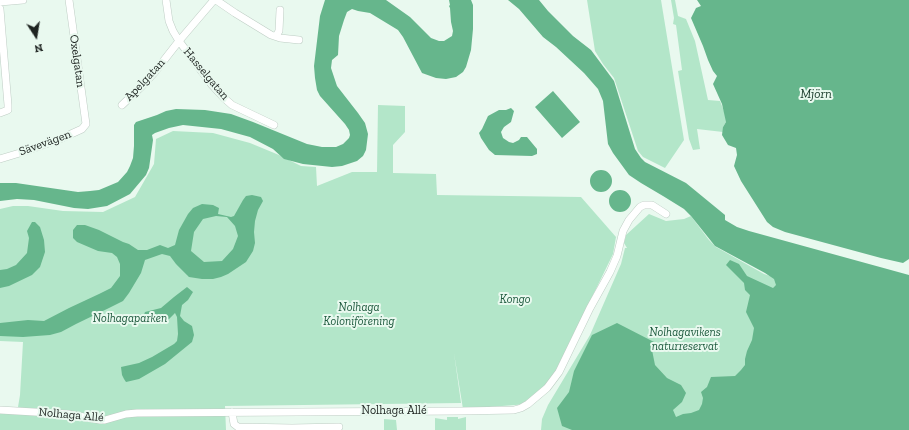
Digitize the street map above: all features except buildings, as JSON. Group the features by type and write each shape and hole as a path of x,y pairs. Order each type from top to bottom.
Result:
{"street":[{"path":"0,2 23,0"},
{"name":"Oxelgatan","path":"69,0 86,122"},
{"name":"Hasselgatan","path":"166,0 169,21 179,41 212,85 232,105 274,125"},
{"path":"215,0 271,35 299,40"},
{"name":"Apelgatan","path":"122,105 154,73 179,41 215,0"},
{"path":"0,9 8,105 8,110 0,114"},
{"path":"276,36 278,31 280,10"},
{"name":"Sävevägen","path":"0,159 41,146 82,130 86,122"},
{"name":"Nolhaga Allé","path":"0,410 68,414 105,420 126,414 138,413 456,411 514,410 522,408 547,388 559,372 590,308 610,272 617,256 623,230 629,220 640,207 644,205 652,205 666,214"},
{"path":"232,412 234,424 238,428 270,429 339,427"}],"green space":[{"path":"587,0 661,0 684,140 665,168 643,157 638,151 614,78 595,51"},
{"path":"671,0 675,0 678,16 686,19 695,41 708,100 720,101 726,116 723,132 697,129 700,149 693,150 689,139 678,71 682,70 676,25 673,24 674,18"},
{"path":"378,105 405,106 405,132 393,145 393,173 436,174 437,195 581,197 616,237 613,254 555,376 528,404 463,409 454,353 461,403 225,406 226,430 0,430 0,413 17,413 20,395 23,342 0,341 0,209 13,206 28,206 63,211 103,212 135,197 154,164 156,139 173,131 213,133 250,143 301,166 316,167 317,186 352,172 377,172"},
{"name":"Nolhagavikens naturreservat","path":"649,214 666,221 684,219 691,216 716,247 764,274 908,320 909,430 541,430 542,419 548,405 590,335 621,264 625,248 627,248 624,243 626,235"},
{"path":"447,417 458,417 458,419 466,417 466,430 435,430 435,418 447,420"},
{"path":"384,419 396,420 397,430 384,430"}],"water":[{"path":"325,0 386,0 410,17 431,38 444,41 452,36 453,31 449,0 471,0 473,5 473,29 471,50 466,67 463,72 456,77 446,79 436,78 422,73 398,30 370,13 352,9 347,12 344,20 339,36 338,55 332,60 331,68 337,86 365,123 368,134 366,150 363,156 357,161 342,166 332,167 303,164 284,159 273,149 250,137 221,129 183,125 169,128 152,135 153,140 149,168 146,175 130,194 107,206 88,209 74,208 34,200 17,199 0,201 0,183 16,183 78,192 99,190 118,182 127,172 133,158 134,125 136,122 176,109 205,110 231,114 307,144 322,147 336,147 343,144 349,138 349,130 320,96 317,90 315,78 314,66 320,16"},
{"name":"Nolhagavikens naturreservat","path":"508,0 539,0 573,36 591,50 614,81 635,149 641,158 645,162 686,183 725,215 725,220 737,227 749,231 909,275 909,430 572,430 562,426 557,408 569,392 574,371 592,335 617,323 654,342 652,350 655,365 667,378 681,385 686,393 682,402 673,410 676,417 699,410 703,398 701,392 707,387 711,377 735,376 745,365 747,351 752,340 754,328 746,312 750,295 745,290 744,283 726,265 730,260 739,264 747,276 773,288 776,285 774,279 765,273 715,246 684,209 629,175 608,144 603,101 598,89 584,73 543,37 519,9"},
{"name":"Mjörn","path":"697,0 909,0 909,259 903,263 881,258 785,232 773,227 767,222 741,181 734,166 737,155 736,148 728,145 722,135 723,127 726,122 722,104 713,84 717,76 708,60 691,18 696,8 701,6"},
{"path":"553,91 580,122 562,138 535,107"},
{"path":"511,108 514,111 511,122 504,127 501,132 503,138 513,143 521,137 527,137 537,149 537,154 532,156 495,155 489,150 481,138 479,133 488,116 499,110"},
{"path":"597,170 605,170 612,177 612,185 605,192 597,192 590,185 590,177"},
{"path":"616,190 624,190 631,197 631,205 624,212 616,212 609,205 609,197"},
{"path":"252,195 261,197 263,201 258,210 255,221 255,243 253,251 246,262 228,274 213,279 189,277 170,256 162,254 145,260 141,273 123,301 61,332 50,335 23,337 0,336 0,323 28,320 44,321 111,288 120,276 120,264 117,257 112,253 98,251 77,242 73,238 73,230 77,225 85,225 99,230 129,244 138,250 147,250 160,245 168,248 175,245 179,230 193,208 202,204 213,205 219,208 218,214 231,217 234,216 246,196","holes":["216,216 227,217 235,226 238,236 233,249 222,261 204,262 191,251 194,232 203,219"]},
{"path":"32,222 35,222 40,227 44,240 45,252 40,267 32,275 9,286 0,288 0,270 16,265 27,253 29,238 27,231"},
{"path":"187,287 193,292 188,300 182,305 180,316 184,321 192,326 194,335 192,342 165,364 139,379 126,382 122,375 121,367 139,363 152,357 177,341 177,317 175,313 169,319 149,323 145,319 145,312 161,308"}],"park label":[{"name":"Kongo","path":"515,300"},
{"name":"Nolhaga Koloniförening","path":"359,315"},
{"name":"Nolhagaparken","path":"130,319"}]}
